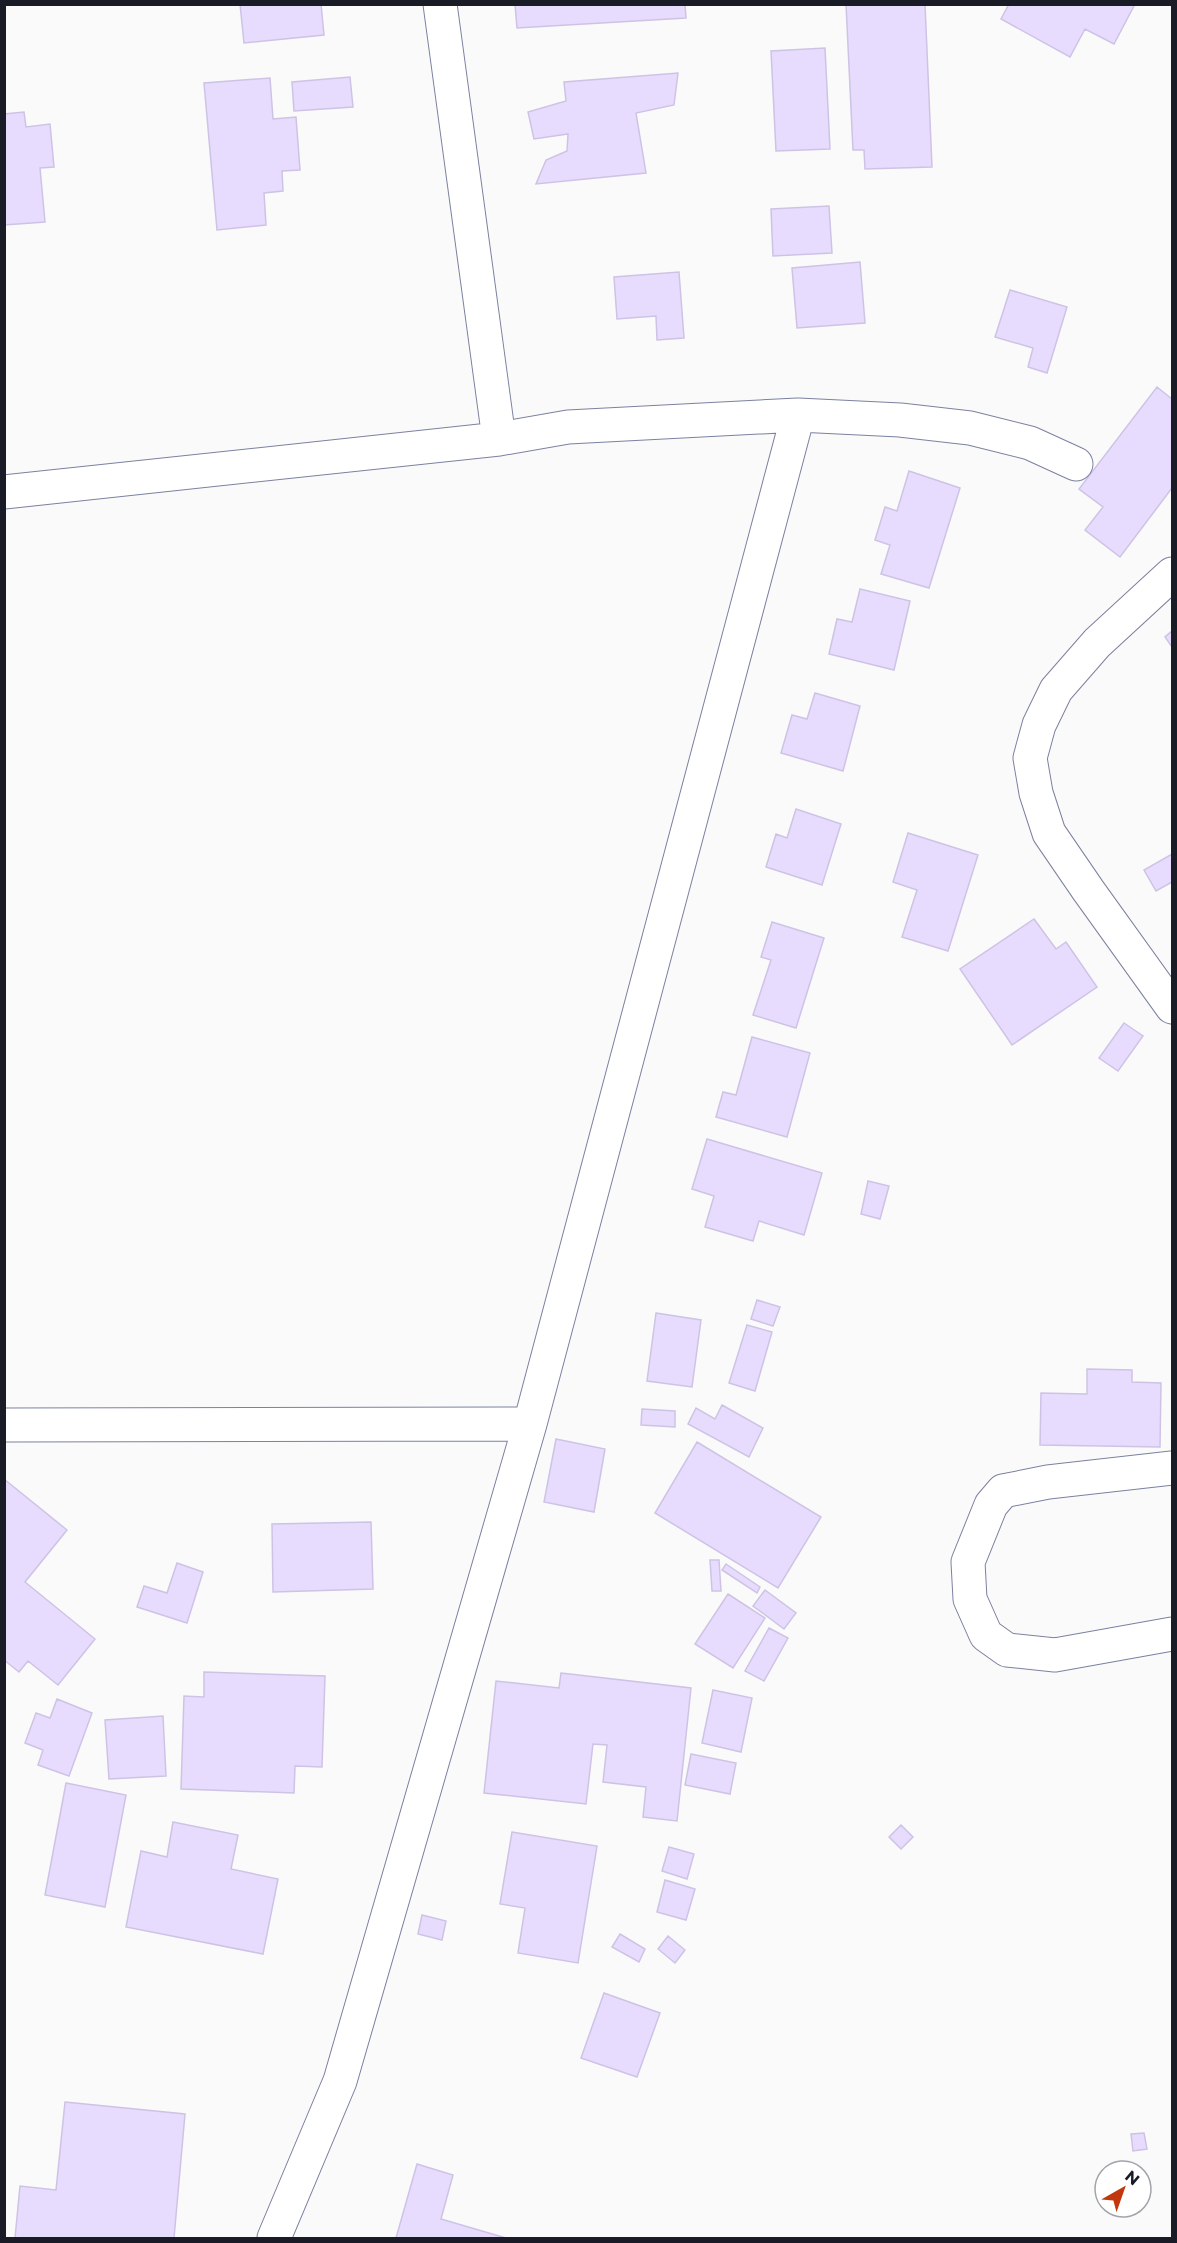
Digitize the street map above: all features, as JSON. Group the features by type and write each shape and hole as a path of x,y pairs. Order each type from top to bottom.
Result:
{"street":[{"path":"440,4 500,439"},
{"path":"274,2238 340,2081 530,1424 798,415"},
{"path":"4,492 500,439 568,428 798,415 900,420 970,428 1030,443 1076,464"},
{"path":"1173,574 1097,643 1056,690 1039,725 1030,758 1036,793 1049,833 1173,1006"},
{"path":"4,1425 530,1424"},
{"path":"1173,1468 1048,1482 1003,1491 991,1505 968,1562 970,1599 986,1635 1007,1650 1055,1655 1173,1634"}],"building":[{"path":"240,4 321,4 324,35 244,43"},
{"path":"515,4 685,4 686,18 517,28"},
{"path":"846,4 925,4 932,167 865,169 864,150 853,150"},
{"path":"1009,4 1135,4 1114,44 1085,29 1070,57 1001,19"},
{"path":"825,48 830,149 776,151 771,51"},
{"path":"678,73 674,105 636,113 646,173 536,184 546,160 567,151 568,134 534,139 528,112 566,101 564,82"},
{"path":"350,77 353,107 294,111 292,82"},
{"path":"270,78 273,119 296,117 300,170 282,171 283,191 264,193 266,225 217,230 204,83"},
{"path":"24,112 26,127 50,124 54,167 40,168 45,222 4,225 4,114"},
{"path":"829,206 832,253 773,256 771,209"},
{"path":"860,262 865,323 797,328 792,268"},
{"path":"679,272 684,338 657,340 656,316 617,319 614,277"},
{"path":"1010,290 1067,307 1047,373 1028,367 1033,348 995,337"},
{"path":"1157,387 1172,399 1172,488 1120,557 1085,530 1103,507 1079,489"},
{"path":"909,471 960,488 929,588 881,574 890,545 875,540 885,507 897,511"},
{"path":"860,589 910,601 894,670 829,654 837,619 852,622"},
{"path":"1172,631 1172,647 1165,637"},
{"path":"815,693 860,706 843,771 781,753 792,715 807,719"},
{"path":"796,809 841,824 822,885 766,867 776,834 787,838"},
{"path":"908,833 978,855 948,951 902,937 917,890 893,882"},
{"path":"1172,854 1172,882 1156,891 1144,870"},
{"path":"1034,919 1056,949 1066,942 1097,987 1012,1045 960,969"},
{"path":"772,922 824,938 796,1028 753,1015 771,960 761,957"},
{"path":"1124,1023 1143,1036 1118,1071 1099,1058"},
{"path":"752,1037 810,1053 787,1137 716,1117 723,1092 736,1095"},
{"path":"707,1139 822,1173 804,1235 759,1221 753,1241 705,1227 714,1196 692,1189"},
{"path":"868,1181 889,1186 880,1219 861,1214"},
{"path":"757,1300 780,1307 773,1326 751,1319"},
{"path":"656,1313 701,1320 692,1387 647,1381"},
{"path":"747,1325 772,1332 755,1391 729,1383"},
{"path":"1087,1369 1132,1370 1132,1382 1161,1383 1160,1447 1040,1445 1041,1393 1087,1394"},
{"path":"722,1405 763,1428 749,1457 688,1424 696,1408 715,1419"},
{"path":"642,1409 675,1411 675,1427 641,1425"},
{"path":"556,1439 605,1449 594,1512 544,1502"},
{"path":"697,1442 821,1517 778,1588 655,1513"},
{"path":"4,1479 67,1530 25,1582 95,1639 58,1685 28,1661 19,1672 4,1660"},
{"path":"371,1522 373,1589 273,1592 272,1524"},
{"path":"710,1560 719,1560 721,1591 712,1591"},
{"path":"177,1563 203,1572 187,1623 137,1607 144,1586 167,1593"},
{"path":"726,1564 760,1587 757,1593 722,1570"},
{"path":"765,1590 796,1613 784,1629 753,1606"},
{"path":"728,1594 765,1618 733,1668 695,1644"},
{"path":"769,1628 788,1638 764,1681 745,1671"},
{"path":"204,1672 325,1676 322,1767 295,1766 294,1793 181,1789 184,1696 204,1697"},
{"path":"561,1673 691,1688 677,1821 643,1817 646,1787 603,1782 607,1745 593,1744 586,1804 484,1793 496,1681 559,1688"},
{"path":"713,1690 752,1698 741,1752 702,1743"},
{"path":"57,1699 92,1713 69,1776 38,1765 43,1750 25,1743 36,1713 50,1718"},
{"path":"163,1716 166,1776 109,1779 105,1720"},
{"path":"691,1754 736,1763 730,1794 685,1785"},
{"path":"66,1783 126,1795 105,1907 45,1895"},
{"path":"173,1822 238,1835 231,1869 278,1879 263,1954 126,1927 141,1851 167,1857"},
{"path":"901,1825 913,1837 901,1849 889,1837"},
{"path":"512,1832 597,1846 578,1963 518,1953 525,1908 500,1904"},
{"path":"669,1847 694,1854 687,1879 662,1871"},
{"path":"665,1880 695,1889 686,1920 657,1912"},
{"path":"422,1915 446,1921 442,1940 418,1934"},
{"path":"620,1934 645,1949 639,1962 612,1947"},
{"path":"668,1936 685,1950 675,1963 658,1949"},
{"path":"604,1993 660,2013 637,2077 581,2058"},
{"path":"65,2102 185,2114 174,2238 15,2238 20,2186 56,2190"},
{"path":"1144,2133 1147,2149 1133,2151 1131,2134"},
{"path":"417,2164 453,2175 441,2219 506,2238 396,2238"}]}
